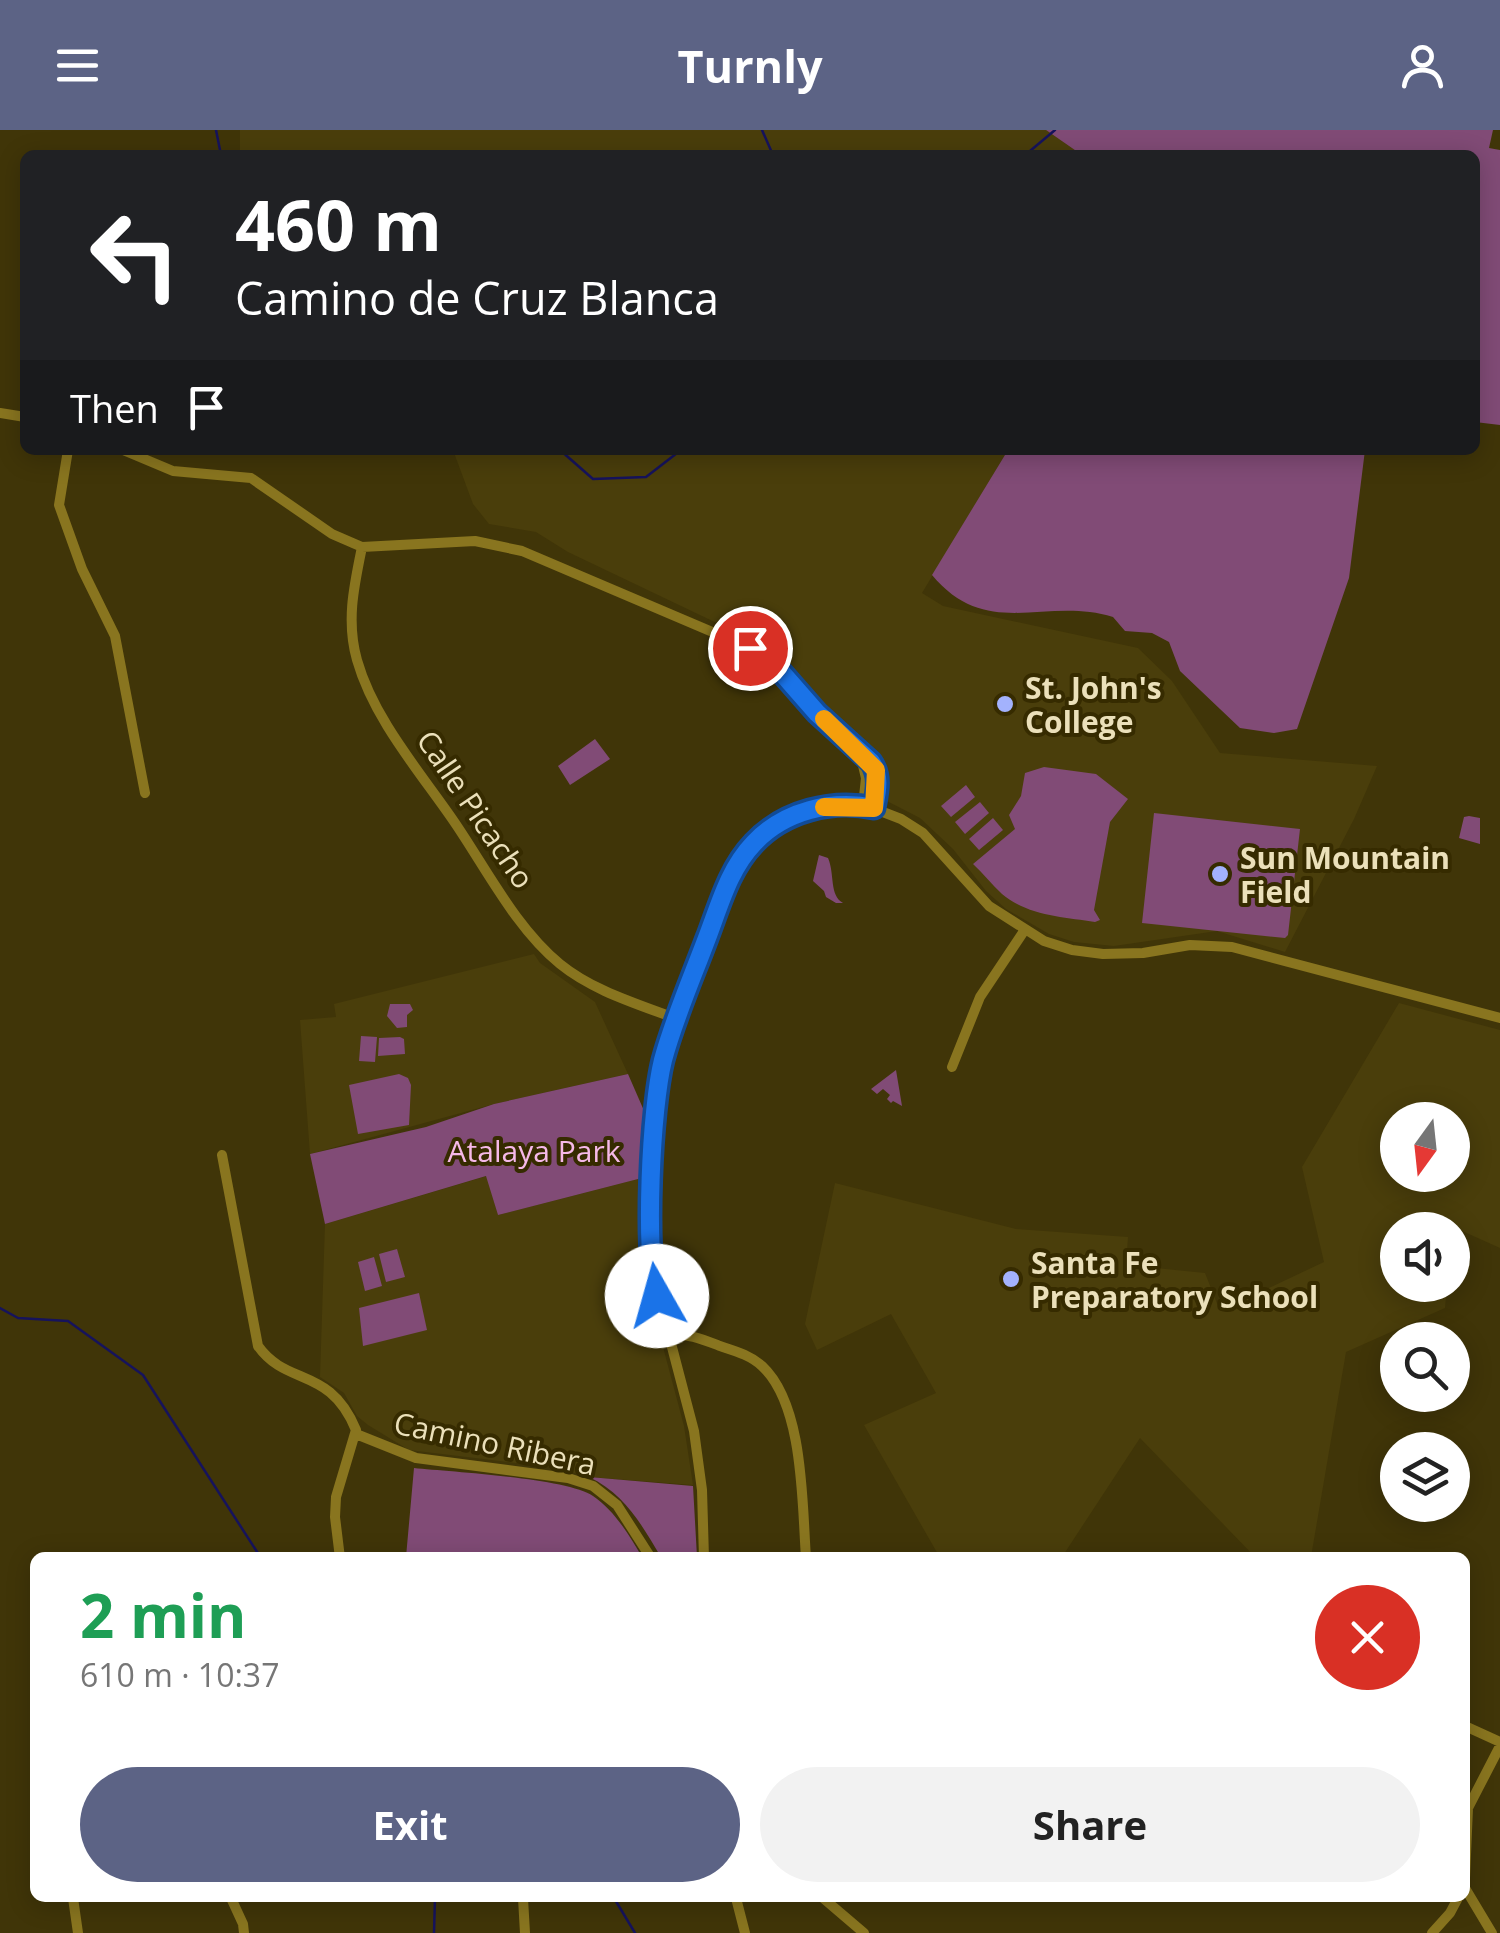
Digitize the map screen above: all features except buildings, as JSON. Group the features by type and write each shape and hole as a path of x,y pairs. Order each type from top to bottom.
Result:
{"street":[{"path":"67,455 59,505 82,569 115,636 145,794"},
{"path":"134,455 165,470 251,478 332,534 362,547 476,542 522,551 750,648 782,673 876,770 869,807"},
{"name":"Calle Picacho","path":"362,547 350,612 353,644 364,680 388,725 547,953 578,977 677,1019"},
{"path":"704,1552 702,1490 694,1431 654,1284 651,1245 660,1077 677,1019 734,867 756,841 779,823 809,810 869,807 902,818 923,833 989,906 1024,931 1072,950 1104,954 1143,953 1190,945 1232,947 1500,1018"},
{"path":"952,1067 980,998 1024,931"},
{"path":"222,1156 258,1346 272,1360 328,1388 340,1399 356,1434 336,1502 340,1552"},
{"path":"668,1336 693,1336 740,1353 758,1362 772,1378 786,1407 795,1442 805,1552"},
{"name":"Camino Ribera","path":"356,1434 416,1458 568,1478 593,1486 617,1504 647,1552"},
{"path":"1470,1729 1500,1744 1470,1804"},
{"path":"1470,1896 1492,1933"},
{"path":"74,1902 78,1933"},
{"path":"233,1902 244,1933"},
{"path":"523,1902 524,1933"},
{"path":"737,1902 746,1933"},
{"path":"828,1902 864,1933"},
{"path":"1432,1933 1456,1902"}],"shaded area":[{"path":"240,130 1046,130 1075,150 240,150"},
{"name":"St. John's College","path":"455,455 1005,455 922,593 943,606 1138,648 1172,681 1220,753 1377,766 1285,952 1217,931 1114,946 1074,942 1049,934 1006,909 920,818 883,799 883,777 847,726 777,658 744,636 568,552 536,532 489,524 473,504"},
{"path":"534,954 540,963 595,1002 628,1074 494,1104 310,1154 300,1020 336,1017 334,1004"},
{"name":"Santa Fe Preparatory School","path":"1399,1003 1500,1030 1500,1248 1470,1235 1470,1212 1380,1212 1380,1302 1446,1302 1445,1308 1414,1322 1380,1322 1380,1337 1346,1352 1312,1552 1250,1552 1140,1438 1065,1552 937,1552 864,1425 936,1393 891,1314 817,1350 805,1324 835,1183 1016,1229 1128,1237 1126,1265 1205,1273 1220,1311 1324,1262 1302,1167"},
{"path":"487,1176 498,1215 642,1178 642,1268 684,1426 693,1485 589,1477 557,1468 409,1450 357,1416 344,1393 320,1377 325,1224"}],"green space":[{"path":"1046,130 1493,130 1489,148 1500,150 1500,425 1480,423 1480,150 1075,150"},
{"path":"1005,455 1364,455 1349,578 1297,729 1274,733 1240,728 1180,671 1169,642 1152,633 1125,631 1113,617 1088,612 996,612 953,595 932,575"},
{"path":"595,739 610,759 570,785 558,766"},
{"path":"1044,767 1096,774 1128,799 1110,822 1094,910 1100,920 1095,922 1023,907 1002,894 973,864 1015,829 1009,815 1021,796 1025,773"},
{"path":"966,785 975,797 951,817 941,806"},
{"path":"980,802 989,813 965,834 955,822"},
{"name":"Sun Mountain Field","path":"1154,813 1300,829 1288,935 1285,938 1142,923"},
{"path":"1464,817 1480,818 1480,844 1459,838"},
{"path":"993,818 1003,830 979,850 969,839"},
{"path":"819,855 828,858 836,895 843,903 826,897 813,881"},
{"path":"390,1004 410,1004 413,1010 407,1015 407,1027 397,1028 387,1016"},
{"path":"361,1036 377,1037 375,1062 359,1061"},
{"path":"379,1038 404,1039 405,1054 378,1056"},
{"path":"896,1070 902,1106 891,1103 887,1099 890,1095 883,1089 877,1094 871,1089"},
{"path":"399,1074 408,1078 411,1085 409,1125 358,1134 349,1085"},
{"name":"Atalaya Park","path":"628,1074 645,1113 642,1178 498,1215 486,1176 325,1224 310,1154 426,1127 494,1104"},
{"path":"397,1249 405,1277 386,1282 379,1254"},
{"path":"374,1257 382,1286 365,1291 358,1262"},
{"path":"419,1293 427,1330 363,1346 359,1308"},
{"path":"414,1468 535,1480 579,1490 608,1508 639,1552 406,1552"},
{"path":"589,1477 693,1486 697,1552 658,1552 622,1501"}],"waterway":[{"path":"216,130 220,150"},
{"path":"762,130 771,150"},
{"path":"1031,150 1055,130"},
{"path":"566,455 593,479 646,477 675,455"},
{"path":"0,1308 18,1318 68,1321 143,1375 257,1552"},
{"path":"434,1933 435,1902"},
{"path":"616,1902 635,1933"}],"slow traffic":[{"path":"824,719 871,762 878,779 874,808 824,807"}],"place":[{"name":"St. John's College","path":"1005,704"},
{"name":"Sun Mountain Field","path":"1220,874"},
{"name":"Santa Fe Preparatory School","path":"1011,1279"}],"route":[{"path":"657,1296 651,1245 660,1077 734,867 764,833 790,817 826,806 874,808 876,795 878,779 871,762 817,713 782,673 750,648"}]}
